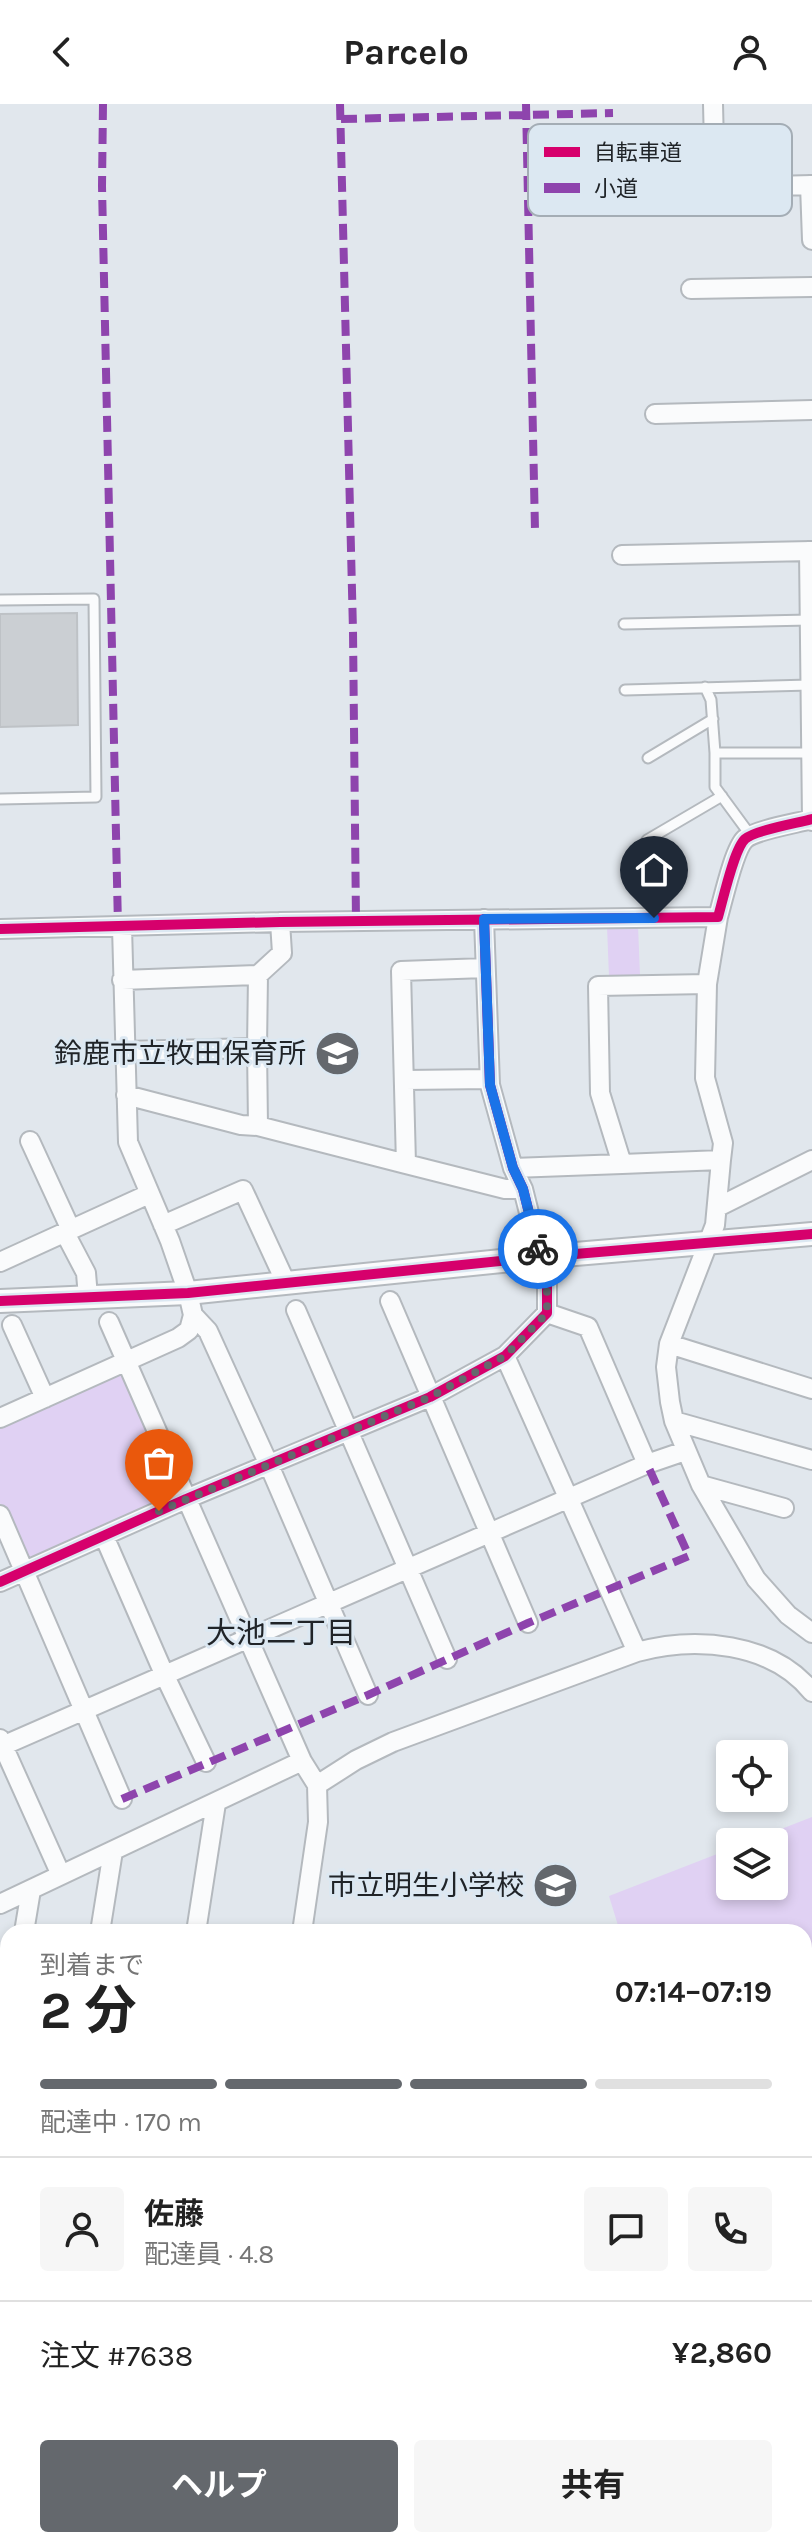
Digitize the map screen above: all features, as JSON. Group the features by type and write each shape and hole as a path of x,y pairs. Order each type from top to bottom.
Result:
{"street":[{"path":"713,104 713,124"},
{"path":"811,185 812,240"},
{"path":"691,289 812,287"},
{"path":"655,414 812,410"},
{"path":"622,555 810,551 812,820 744,839 718,917 707,984 705,1078 723,1143 718,1207 715,1225 669,1344 666,1367 674,1421 701,1485 756,1579 788,1615 812,1633"},
{"path":"0,929 718,917"},
{"path":"0,1582 186,1499 430,1397 505,1356 547,1313 547,1284 523,1189 513,1168 489,1079 484,919"},
{"path":"122,980 258,975 282,953 280,922"},
{"path":"0,1418 178,1338 189,1330 193,1315 163,1225 128,1142 122,927"},
{"path":"406,1164 401,971 485,968"},
{"path":"258,975 258,1126"},
{"path":"622,1164 600,1093 598,986 707,984"},
{"path":"124,1051 257,1048"},
{"path":"405,1080 489,1079"},
{"path":"126,1095 505,1189 523,1189"},
{"path":"30,1141 86,1273 88,1297"},
{"path":"513,1168 721,1160"},
{"path":"718,1207 812,1160"},
{"path":"163,1225 243,1190 286,1283"},
{"path":"0,1262 149,1194"},
{"path":"0,1301 188,1293 540,1257 812,1234"},
{"path":"390,1301 528,1623"},
{"path":"296,1310 447,1659"},
{"path":"547,1313 588,1327 647,1464"},
{"path":"193,1315 208,1331 368,1695"},
{"path":"109,1322 302,1761 317,1785 318,1822 303,1924"},
{"path":"12,1325 45,1398"},
{"path":"669,1344 812,1389"},
{"path":"505,1356 637,1652"},
{"path":"674,1421 812,1460"},
{"path":"61,1875 1,1744 165,1676 647,1464 685,1451"},
{"path":"701,1485 784,1508"},
{"path":"0,1515 122,1799"},
{"path":"104,1536 206,1762"},
{"path":"317,1785 356,1760 393,1742 657,1646 714,1645 735,1649 772,1660 812,1692"},
{"path":"0,1904 302,1761"},
{"path":"197,1924 216,1803"},
{"path":"101,1924 113,1851"},
{"path":"25,1924 31,1890"}],"lane":[{"path":"0,600 94,599 96,797 0,799"},
{"path":"624,624 810,620"},
{"path":"625,690 810,685"},
{"path":"705,687 711,700 713,719 715,787 751,836"},
{"path":"648,758 713,719"},
{"path":"715,753 811,753"},
{"path":"647,840 722,796"}],"shaded area":[{"path":"638,926 640,975 609,976 607,927"},
{"path":"120,1369 178,1494 32,1558 24,1553 0,1503 0,1424"},
{"path":"812,1817 812,1924 618,1924 609,1896 716,1854 716,1900 788,1900 788,1828 784,1828"}],"building":[{"path":"77,613 78,725 0,727 0,614"}],"marked path":[{"path":"103,104 102,186 118,927"},
{"path":"340,104 353,631 356,921"},
{"path":"526,104 528,199"},
{"path":"341,119 613,113"},
{"path":"528,216 535,530"},
{"path":"122,1799 689,1556 647,1464"}],"cycle path":[{"path":"0,929 718,917 733,864 745,839 812,819"},
{"path":"0,1582 186,1499 430,1397 505,1356 547,1313 547,1284 523,1189 513,1168 490,1085 484,919"},
{"path":"0,1301 188,1293 540,1257 812,1234"}],"way so far":[{"path":"159,1511 430,1397 505,1356 547,1313 547,1284 538,1249"}],"place":[{"name":"鈴鹿市立牧田保育所","path":"337,1053"},
{"name":"市立明生小学校","path":"555,1885"}],"district":[{"name":"大池二丁目","path":"281,1633"}],"route":[{"path":"538,1249 523,1189 513,1168 490,1085 484,919 654,918"}]}
